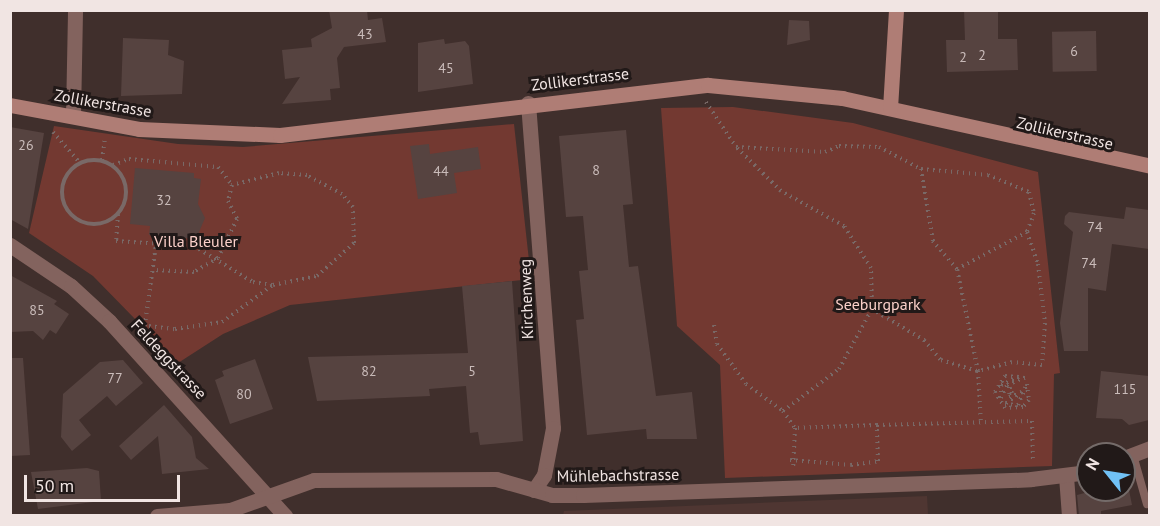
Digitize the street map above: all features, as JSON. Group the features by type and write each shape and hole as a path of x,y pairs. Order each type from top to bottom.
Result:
{"street":[{"path":"73,116 75,10"},
{"path":"890,108 897,10"},
{"name":"Zollikerstrasse","path":"10,105 174,132 280,135 528,104 708,85 890,108 1027,143 1149,166"},
{"name":"Kirchenweg","path":"528,104 553,428 547,464 534,490"},
{"name":"Feldeggstrasse","path":"10,245 71,286 109,321 269,493 285,516"},
{"name":"Mühlebachstrasse","path":"157,516 230,510 299,482 340,479 496,479 534,490 583,495 1076,474"},
{"path":"1066,476 1069,516"}],"lane":[{"path":"1136,477 1147,504"}],"path":[{"path":"706,101 736,147 781,191 844,226 871,268 872,309 838,369 783,411"},
{"path":"52,125 80,163"},
{"path":"102,161 106,131"},
{"path":"736,147 825,152 839,146 879,147 921,169 988,175 1029,192 1034,213 1027,232 1039,274 1042,364 1012,362 978,371 941,360 924,340 872,309"},
{"path":"118,214 91,225 72,216 62,188 80,163 102,161 113,165 129,159 218,166 232,185"},
{"path":"113,165 127,193 118,214 116,241 194,246 218,258 253,282 273,285 317,276 347,254 357,232 352,207 342,194 308,175 255,176 232,185"},
{"path":"921,169 933,241 957,269 978,371 981,423"},
{"path":"154,270 194,272 218,258 237,219 228,201 232,185"},
{"path":"957,269 1027,232"},
{"path":"144,332 149,326 156,244"},
{"path":"149,326 175,329 222,322 273,285"},
{"path":"714,325 717,344 746,384 783,411 795,428 790,460 793,477"},
{"path":"1012,393 1010,387 1009,397 1022,392 1005,404 1018,405 1027,384 1029,400 1023,407 1001,406 995,388 1005,376 1019,376 1001,385 1001,398 1007,385 1026,377"},
{"path":"795,428 1032,421 1033,467"},
{"path":"790,460 851,465 878,461 877,425"}],"shaded area":[{"path":"927,496 928,515 563,515 564,511"}],"green space":[{"name":"Seeburgpark","path":"733,107 853,123 1038,172 1060,373 1054,374 1052,466 725,478 720,365 677,326 661,108"},
{"name":"Villa Bleuler","path":"514,124 531,279 290,305 223,334 178,363 93,276 29,233 54,126 178,144 243,147"}],"building":[{"path":"329,10 367,10 368,20 382,18 386,42 344,47 337,58 340,88 330,89 331,100 282,104 300,77 285,79 282,50 312,47 311,39 332,28"},
{"path":"964,10 998,10 998,39 1017,39 1018,70 947,72 946,40 965,40"},
{"path":"789,20 809,21 810,40 787,45"},
{"path":"1096,31 1097,71 1053,72 1052,32"},
{"path":"123,38 169,40 168,55 184,61 182,94 121,96"},
{"path":"444,39 445,44 465,41 469,46 473,84 418,92 418,43"},
{"path":"10,127 44,133 28,229 10,219"},
{"path":"626,130 633,204 623,205 629,267 638,266 656,396 692,392 697,439 647,439 646,429 587,435 576,320 584,319 579,271 588,270 583,216 566,217 559,136"},
{"path":"429,144 430,154 478,147 481,169 454,173 457,193 418,199 410,146"},
{"name":"Villa Bleuler","path":"135,168 194,173 194,178 201,179 198,204 205,218 196,239 149,235 150,226 130,224"},
{"path":"1126,207 1149,210 1149,249 1112,244 1106,291 1088,288 1088,351 1064,351 1060,323 1073,232 1064,224 1065,216 1069,212 1124,219"},
{"path":"10,275 57,301 54,304 69,314 56,334 50,330 43,340 33,331 10,332"},
{"path":"512,281 523,441 480,445 478,432 470,433 466,386 429,389 430,396 317,401 308,357 468,353 462,286"},
{"path":"10,358 23,358 30,455 10,456"},
{"path":"255,359 273,409 230,424 215,380 224,376 222,371"},
{"path":"123,360 143,383 116,406 107,396 79,420 91,435 72,451 61,437 63,394 100,362"},
{"path":"1101,371 1149,376 1149,420 1129,425 1122,419 1096,418"},
{"path":"164,405 192,437 196,458 209,469 162,474 158,436 131,460 119,446"},
{"path":"87,468 99,471 101,501 38,509 31,472"},
{"path":"1078,502 1131,502 1132,505 1101,511 1101,516 1079,516"}]}
